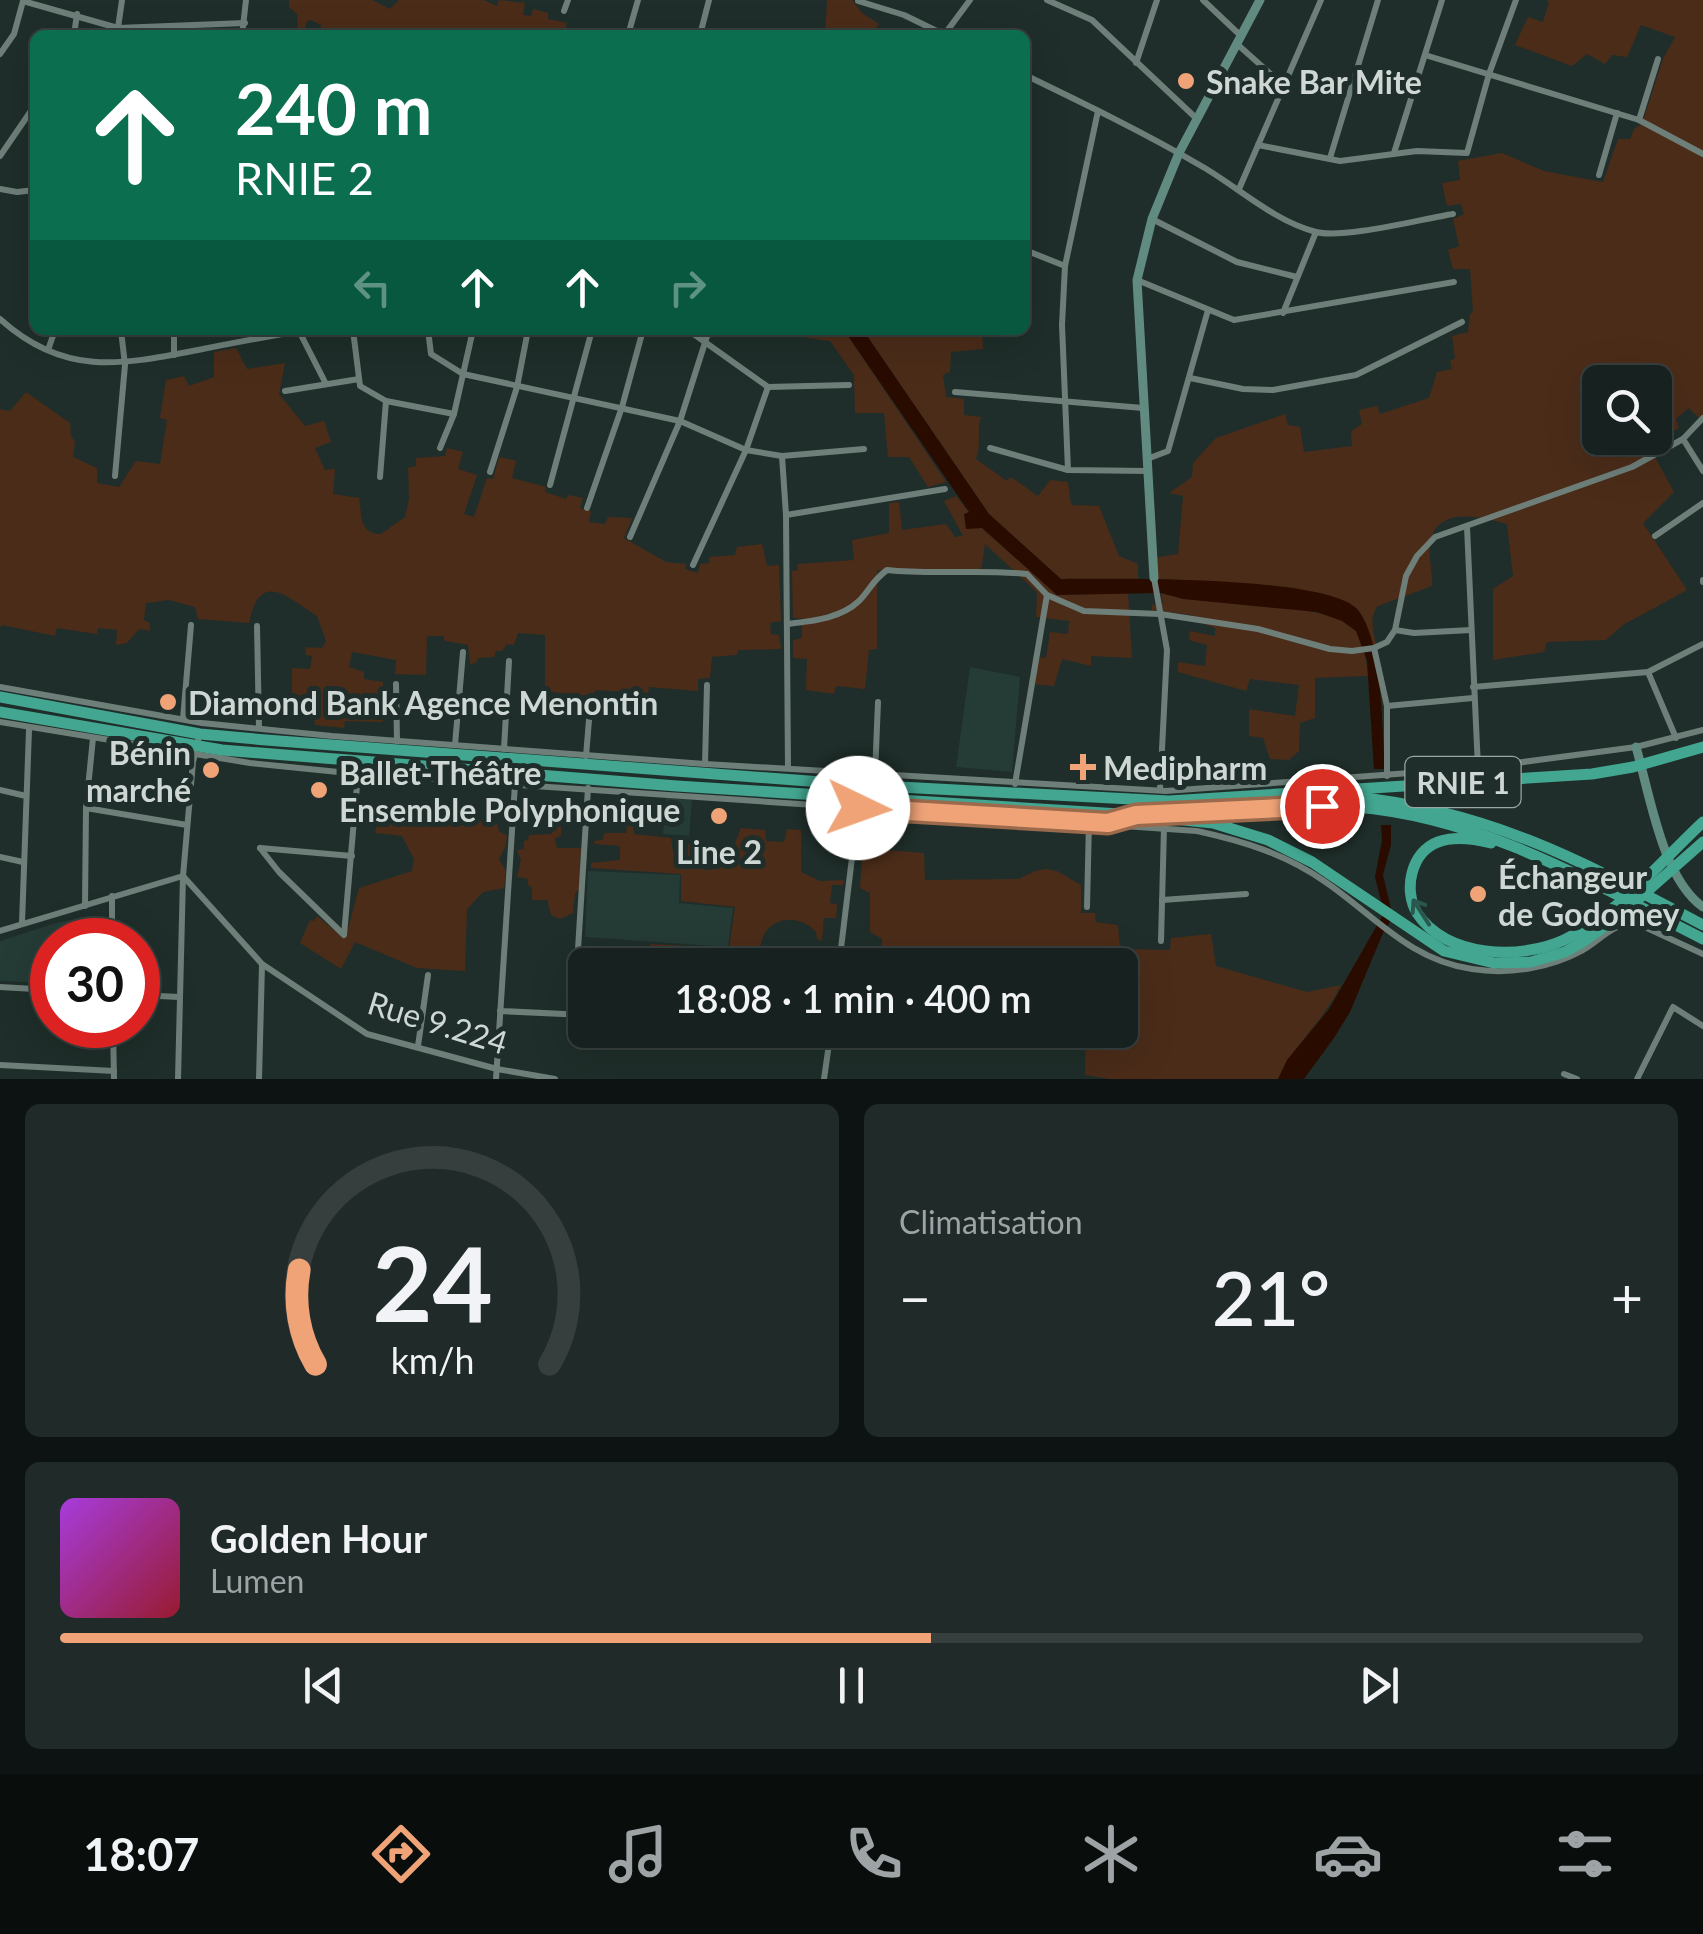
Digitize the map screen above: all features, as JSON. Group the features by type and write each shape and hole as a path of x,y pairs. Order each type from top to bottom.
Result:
{"highway":[{"name":"RNIE 1","path":"0,696 201,728 506,759 1071,798 1169,800 1565,776 1656,762 1703,747"},
{"path":"0,712 195,751 1213,823 1251,834 1312,862 1444,951 1494,963 1531,962 1565,952 1596,933 1703,842"},
{"path":"1317,792 1420,806 1492,824 1561,851 1703,925"},
{"path":"1108,823 1136,815 1291,806 1354,807 1441,822 1520,848 1703,940"},
{"path":"1520,848 1479,840 1445,840 1423,851 1414,866 1410,885 1414,908 1438,932 1471,947 1520,953 1566,939 1599,919 1703,822"}],"street":[{"path":"0,54 14,34 23,0 118,28 244,23"},
{"path":"118,28 122,0"},
{"path":"243,30 246,0"},
{"path":"564,10 568,0"},
{"path":"629,30 638,0"},
{"path":"701,30 709,0"},
{"path":"948,30 970,0"},
{"path":"1048,0 1092,20 1197,119"},
{"path":"1136,63 1158,0"},
{"path":"1203,0 1284,86"},
{"path":"1160,788 1167,650 1155,593 1137,280 1152,219 1178,153 1260,0"},
{"path":"1240,188 1321,0"},
{"path":"1330,158 1378,0"},
{"path":"1394,154 1442,0"},
{"path":"1258,146 1353,160 1417,151 1466,153 1516,0"},
{"path":"858,1 904,14 934,30"},
{"path":"75,30 78,14"},
{"path":"1426,54 1639,120 1703,154"},
{"path":"1639,120 1658,59"},
{"path":"1030,77 1178,153 1240,188 1269,210 1316,232 1344,232 1453,214"},
{"path":"1068,470 1062,325 1065,266 1098,111"},
{"path":"0,156 30,113"},
{"path":"1599,175 1618,113"},
{"path":"0,189 30,191"},
{"path":"1152,219 1237,262 1297,277"},
{"path":"1282,312 1316,232"},
{"path":"1030,252 1065,266"},
{"path":"1137,280 1234,320 1454,282"},
{"path":"1146,459 1168,450 1208,310"},
{"path":"0,319 16,334 48,350 88,362 124,364 275,335"},
{"path":"1190,378 1243,389 1273,390 1356,375 1462,322"},
{"path":"48,350 53,335"},
{"path":"116,476 122,335"},
{"path":"174,335 174,354"},
{"path":"234,335 234,342"},
{"path":"300,335 326,384"},
{"path":"354,335 360,386 386,401 454,414"},
{"path":"429,335 431,354 463,374 680,421 746,450 782,456 864,449"},
{"path":"440,448 454,414 472,335"},
{"path":"490,472 518,387 527,335"},
{"path":"550,485 591,335"},
{"path":"587,508 642,335"},
{"path":"694,335 768,387 849,385"},
{"path":"630,537 680,421 708,335"},
{"path":"285,391 359,379"},
{"path":"693,565 746,450 768,387"},
{"path":"956,392 1143,408"},
{"path":"380,477 386,401"},
{"path":"787,624 826,619 858,602 870,583 886,570 1027,574 1047,595 1084,611 1160,614 1258,629 1330,649 1374,648 1387,642 1395,630 1406,576 1416,556 1435,537 1632,467 1683,439 1703,418"},
{"path":"1683,439 1703,471"},
{"path":"990,448 1068,470 1149,471"},
{"path":"782,456 788,768"},
{"path":"786,515 944,490"},
{"path":"1654,536 1703,503"},
{"path":"1467,527 1478,768"},
{"path":"1016,784 1047,595"},
{"path":"184,719 191,625"},
{"path":"256,626 259,728"},
{"path":"1395,630 1471,630"},
{"path":"1472,687 1648,672 1703,644"},
{"path":"1374,648 1387,706 1386,776"},
{"path":"454,745 463,652"},
{"path":"504,750 509,661"},
{"path":"1648,672 1676,738"},
{"path":"396,684 397,741"},
{"path":"705,764 708,686"},
{"path":"0,687 184,719 201,728 259,728 504,750 1016,784 1190,790 1478,768 1636,747 1703,730"},
{"path":"1387,706 1473,698"},
{"path":"875,775 878,702"},
{"path":"586,756 590,708"},
{"path":"0,722 29,730 358,774 1164,828 1233,839 1278,855 1327,883 1377,925 1420,954 1438,961 1491,971 1530,968 1570,956 1627,923 1636,923 1703,954"},
{"path":"178,1079 186,826 201,728"},
{"path":"22,923 29,730"},
{"path":"86,906 86,808 93,738"},
{"path":"1636,747 1680,885 1703,907"},
{"path":"352,856 260,848 279,872 344,935 352,856 358,774"},
{"path":"496,1079 515,784"},
{"path":"578,948 588,788"},
{"path":"0,790 26,796"},
{"path":"86,808 186,826"},
{"path":"841,948 858,808"},
{"path":"1087,907 1090,822"},
{"path":"1161,942 1164,828"},
{"path":"0,857 23,862"},
{"path":"0,931 183,876"},
{"name":"Rue 9.224","path":"183,876 262,964 366,1034 555,1079"},
{"path":"1162,900 1246,894"},
{"path":"112,896 112,918"},
{"path":"259,1079 262,964"},
{"path":"418,1046 428,975"},
{"path":"0,987 30,989"},
{"path":"160,996 179,997"},
{"path":"1637,1079 1673,1007 1703,1026"},
{"path":"500,1012 568,1014"},
{"path":"0,1065 114,1075 114,1048"},
{"path":"824,1079 828,1048"},
{"path":"1564,1074 1577,1079"}],"shaded area":[{"path":"289,0 372,0 390,9 399,0 484,0 497,6 499,0 525,3 523,15 531,16 533,9 548,13 548,19 567,23 565,30 320,30 321,25 311,20 304,30 298,30 297,14 289,7"},
{"path":"827,0 852,0 862,13 879,24 875,30 825,30"},
{"path":"1547,0 1703,0 1703,422 1689,408 1676,419 1679,428 1672,432 1672,365 1582,365 1582,455 1654,455 1674,492 1643,523 1687,590 1623,625 1606,640 1547,642 1544,652 1493,660 1493,589 1513,576 1507,524 1473,517 1450,519 1441,523 1430,544 1432,586 1378,606 1375,611 1376,659 1358,611 1291,588 1158,579 1153,558 1178,554 1183,496 1169,493 1192,477 1193,463 1216,438 1285,414 1288,425 1300,427 1304,452 1352,446 1351,431 1362,424 1359,410 1377,406 1380,414 1429,398 1437,372 1452,369 1452,336 1468,332 1473,312 1470,269 1453,269 1448,250 1459,246 1453,219 1464,214 1461,204 1447,206 1442,183 1460,180 1458,161 1502,153 1544,171 1603,182 1618,139 1630,139 1634,129 1642,124 1663,59 1675,37 1641,25 1627,57 1612,55 1605,64 1587,54 1572,66 1515,45 1528,17 1543,22"},
{"path":"847,335 946,482 928,487 909,457 888,457 884,413 855,413 854,375 830,341 807,338"},
{"path":"847,335 866,335 989,514 1061,579 1265,585 1306,590 1339,599 1358,610 1377,663 1385,769 1374,769 1367,661 1356,631 1342,621 1317,612 1183,599 1161,593 1057,595 982,528 966,529 964,514 969,512"},
{"path":"866,335 982,335 983,349 951,352 950,372 943,375 946,397 964,399 964,415 981,417 976,459 1007,481 1011,477 1038,496 1050,480 1068,482 1071,505 1099,506 1119,556 1138,564 1138,579 1061,579 989,514"},
{"path":"236,348 247,369 285,363 279,394 305,426 324,421 331,442 315,448 325,470 335,469 333,494 359,498 363,523 369,531 381,534 405,517 408,468 416,466 416,458 445,456 447,448 463,452 458,469 477,475 464,514 474,517 499,457 516,461 512,478 546,487 545,492 566,499 568,495 583,498 580,508 591,511 589,522 605,524 608,517 632,518 624,538 666,562 686,564 685,569 698,573 700,564 709,563 709,557 735,555 737,547 762,544 767,566 779,565 781,621 770,623 771,634 779,635 781,649 739,650 736,655 712,657 710,678 698,679 698,691 649,687 648,693 595,690 593,697 545,691 545,635 518,633 514,645 507,644 494,657 478,658 470,664 468,645 445,641 443,636 427,636 426,675 395,674 396,660 352,652 349,667 364,672 364,679 383,682 383,722 345,721 344,728 315,725 314,715 309,715 309,702 305,702 304,696 292,695 292,668 310,669 312,656 306,655 305,647 322,648 326,641 317,616 276,592 260,596 249,623 198,619 195,607 169,600 146,603 144,620 150,623 150,631 139,629 127,643 116,645 117,630 98,628 97,634 57,628 55,636 2,625 0,628 0,409 10,411 26,392 70,423 75,441 73,457 97,468 97,483 119,487 136,461 160,464 167,420 160,418 166,380 184,376 189,386 214,377 214,352"},
{"path":"956,496 981,527 1057,595 1128,593 1132,658 1091,656 1091,666 1062,659 1054,686 1031,684 1033,656 1046,658 1050,632 1068,634 1069,621 1036,617 1037,592 985,544 981,571 877,570 877,649 869,650 865,689 836,686 834,694 806,690 807,659 793,658 793,640 802,638 802,618 793,618 792,571 798,570 797,564 854,560 852,540 889,533 889,503 899,502 902,530 946,524 955,537 963,536 944,501"},
{"path":"1161,593 1295,609 1343,621 1359,636 1368,676 1315,678 1315,718 1300,723 1299,751 1289,760 1270,759 1263,738 1249,736 1249,709 1295,716 1299,685 1250,679 1246,691 1178,672 1178,662 1205,666 1207,645 1189,640 1190,631 1215,636 1215,628 1194,620 1192,615 1152,610 1152,605 1163,603"},
{"path":"970,667 1020,677 1012,772 956,767"},
{"path":"666,798 692,800 689,836 663,834"},
{"path":"447,808 497,824 507,836 499,859 506,871 504,888 483,892 467,909 465,971 417,968 355,942 341,969 300,943 310,920 317,916 346,936 359,888 412,871 414,859 402,836 375,833 376,827 389,827 389,821 420,822 422,811 446,812"},
{"path":"632,814 634,834 671,838 673,852 682,851 683,844 701,844 705,870 725,862 741,828 765,830 766,841 784,842 787,829 801,830 801,872 820,881 844,880 843,885 832,885 830,903 837,904 836,918 824,918 822,941 807,925 788,920 771,926 760,948 729,948 735,907 681,901 681,874 591,868 591,863 620,860 620,846 594,841 602,840 605,833 626,833"},
{"path":"552,817 561,818 561,836 555,838 557,848 581,848 579,889 573,913 560,919 551,915 547,900 532,900 528,879 517,877 521,860 517,850 524,849 529,835 552,834"},
{"path":"1381,825 1391,825 1391,845 1383,875 1393,917 1334,1038 1304,1079 1278,1079 1287,1060 1329,1009 1384,913 1375,877"},
{"path":"863,848 924,853 925,880 1019,879 1035,871 1057,871 1081,885 1081,913 1095,913 1096,922 1118,925 1120,948 882,948 882,939 870,932 870,893 860,888"},
{"path":"588,871 680,875 679,903 733,908 728,947 585,937"},
{"path":"30,931 30,982 0,981 0,941"},
{"path":"1211,934 1216,966 1307,992 1341,985 1278,1079 1109,1079 1085,1075 1086,1048 1138,1048 1138,949 1170,950 1171,938"},
{"path":"650,944 729,948 650,948"}],"place":[{"name":"Snake Bar Mite","path":"1186,81"},
{"name":"Diamond Bank Agence Menontin","path":"168,702"},
{"name":"Medipharm","path":"1083,767"},
{"name":"Bénin marché","path":"211,770"},
{"name":"Ballet-Théâtre Ensemble Polyphonique","path":"319,790"},
{"name":"Line 2","path":"719,816"},
{"name":"Échangeur de Godomey","path":"1478,894"}],"route":[{"path":"858,808 1108,823 1136,815 1322,806"}]}
